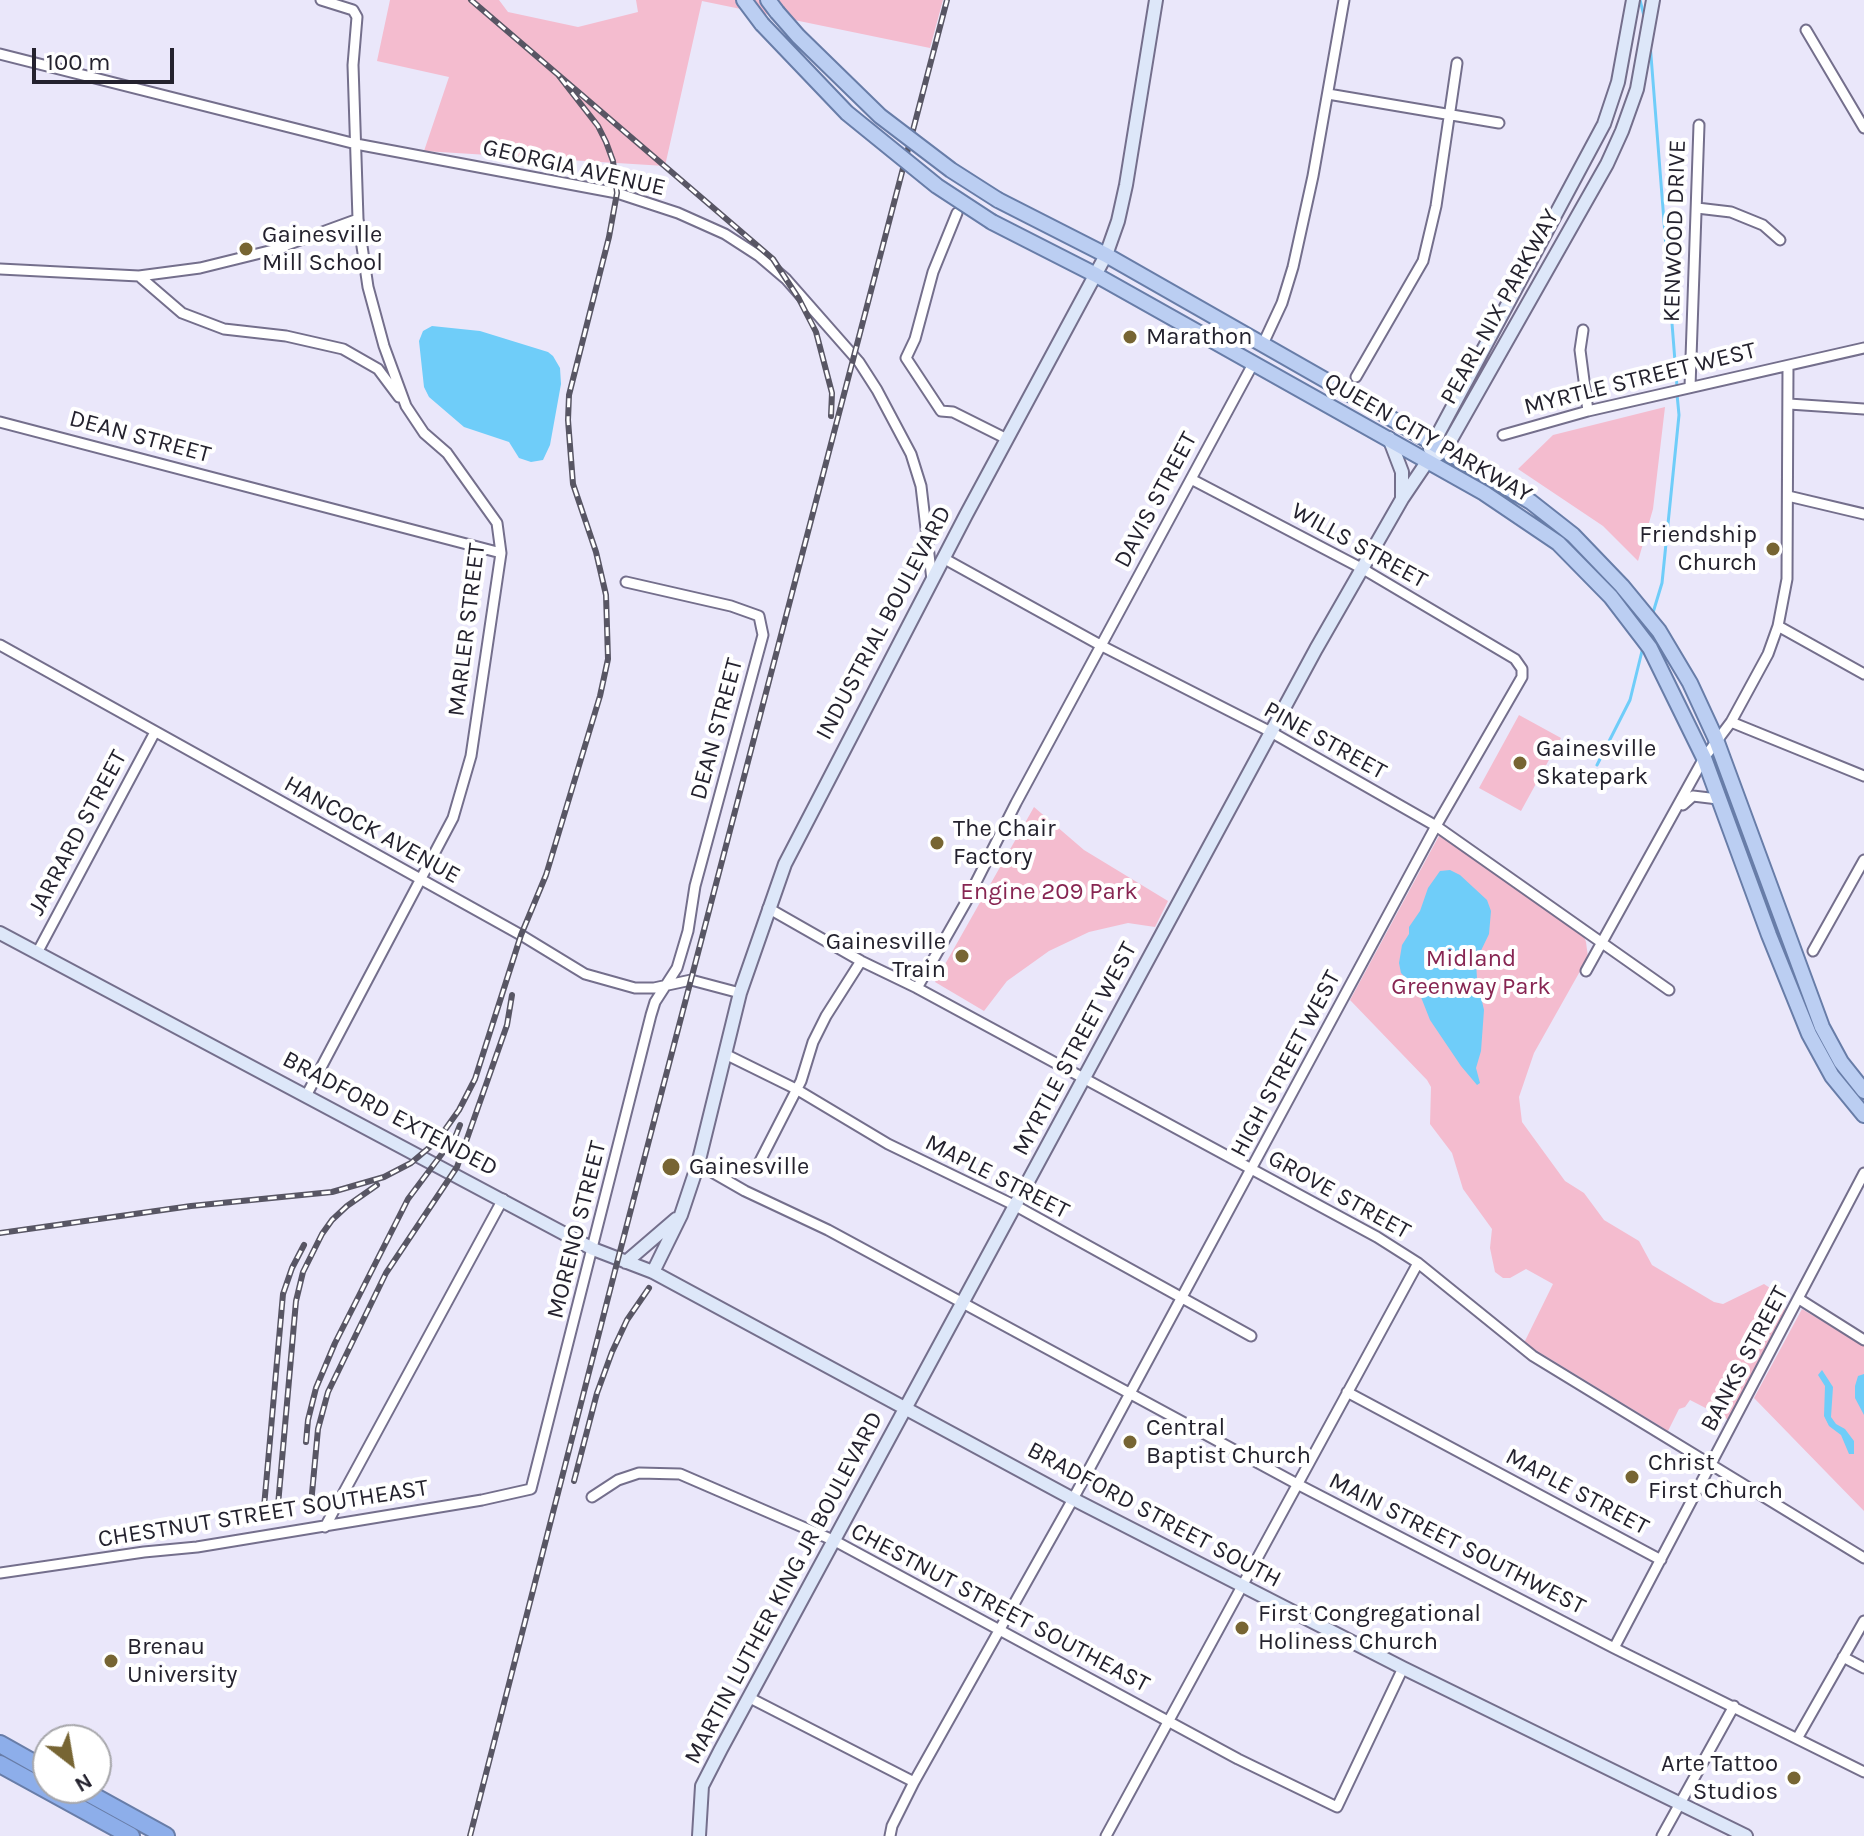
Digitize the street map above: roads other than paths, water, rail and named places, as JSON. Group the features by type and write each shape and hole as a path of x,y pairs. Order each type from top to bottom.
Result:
{"highway":[{"path":"0,1744 32,1762"},
{"path":"0,1764 131,1836"},
{"path":"108,1804 166,1836"}],"main road":[{"name":"QUEEN CITY PARKWAY","path":"744,0 762,24 847,113 937,186 992,222 1096,275 1389,438 1523,517 1558,543 1611,597 1650,648 1704,758 1809,1034 1832,1076 1864,1115"},
{"name":"QUEEN CITY PARKWAY","path":"773,6 798,36 880,116 951,170 998,200 1106,255 1438,447 1531,502 1573,535 1622,586 1666,642 1690,683 1716,741 1822,1027 1841,1062 1864,1091"},
{"name":"DAVIS STREET","path":"1253,364 1262,346"}],"street":[{"name":"MARLER STREET","path":"306,1096 453,818 471,756 501,553 497,523 447,453 424,433 406,406 384,346 368,287 358,219 353,65 357,17 353,10 322,0"},
{"name":"INDUSTRIAL BOULEVARD","path":"653,1272 681,1215 698,1164 740,993 785,864 943,558 1106,255 1126,185 1156,0"},
{"name":"DAVIS STREET","path":"1262,346 1282,303 1293,267 1344,0"},
{"name":"PEARL NIX PARKWAY","path":"1438,447 1604,124 1618,82 1633,0"},
{"name":"PEARL NIX PARKWAY","path":"1427,462 1607,164 1637,89 1653,0"},
{"path":"1806,30 1864,128"},
{"name":"GEORGIA AVENUE","path":"0,54 356,144 617,193 678,213 725,234 759,256 804,298 859,362 877,390 911,454 921,486 932,581"},
{"path":"1356,377 1423,261 1436,206 1457,63"},
{"path":"1328,94 1499,123"},
{"name":"KENWOOD DRIVE","path":"1690,387 1699,125"},
{"path":"1697,208 1731,212 1763,225 1780,240"},
{"path":"957,213 933,272 915,339 906,358 941,411 953,412 1007,439"},
{"path":"0,269 139,276 200,268 273,250 358,219"},
{"path":"139,276 182,313 224,329 286,336 343,349 378,369 406,406"},
{"path":"1583,330 1580,350 1588,411"},
{"name":"MYRTLE STREET WEST","path":"1503,435 1588,411 1864,348"},
{"name":"DAVIS STREET","path":"917,988 1253,364"},
{"path":"1586,971 1704,758 1731,722 1768,654 1778,626 1787,579 1788,366"},
{"path":"1789,404 1864,409"},
{"name":"DEAN STREET","path":"0,422 501,553"},
{"path":"1389,438 1402,472 1402,499"},
{"name":"MYRTLE STREET WEST","path":"906,1409 1271,732 1402,499 1427,462"},
{"name":"WILLS STREET","path":"1191,479 1363,569 1505,653"},
{"path":"1788,496 1864,514"},
{"name":"PINE STREET","path":"943,558 1102,646 1271,732 1436,826 1669,990"},
{"name":"DEAN STREET","path":"626,582 731,606 759,616 763,635 695,886 685,943 668,984"},
{"path":"1778,626 1864,674"},
{"name":"HANCOCK AVENUE","path":"0,645 521,935 585,974 635,988 654,988 691,980 740,993"},
{"name":"HIGH STREET WEST","path":"890,1836 914,1782 1073,1499 1436,826 1522,677 1522,669 1515,659 1505,653"},
{"path":"1731,722 1864,776"},
{"name":"JARRARD STREET","path":"37,953 155,732"},
{"path":"1677,810 1693,796 1718,799"},
{"path":"1813,951 1864,860"},
{"name":"GROVE STREET","path":"768,908 861,961 917,988 1377,1237 1418,1263 1533,1356 1864,1558"},
{"name":"BRADFORD EXTENDED","path":"0,933 593,1249 653,1272 760,1331"},
{"path":"758,1165 796,1089 826,1016 861,961"},
{"name":"MORENO STREET","path":"531,1489 651,1015 655,1002 668,984"},
{"name":"MAPLE STREET","path":"725,1054 796,1089 888,1144 1016,1206 1251,1336"},
{"name":"MAIN STREET SOUTHWEST","path":"698,1164 745,1191 828,1230 1299,1485 1614,1648 1864,1772"},
{"name":"BANKS STREET","path":"1614,1648 1864,1173"},
{"path":"325,1527 503,1199"},
{"path":"626,1262 681,1215"},
{"path":"1106,1836 1418,1263"},
{"path":"1799,1299 1864,1340"},
{"name":"BRADFORD STREET SOUTH","path":"760,1331 1242,1586 1746,1836"},
{"name":"MAPLE STREET","path":"1347,1392 1661,1560"},
{"name":"MARTIN LUTHER KING JR BOULEVARD","path":"699,1836 702,1786 906,1409"},
{"name":"CHESTNUT STREET SOUTHEAST","path":"592,1497 618,1480 639,1473 671,1473 835,1541 999,1632 1337,1807 1403,1668"},
{"name":"CHESTNUT STREET SOUTHEAST","path":"0,1573 325,1527 531,1489"},
{"path":"1798,1737 1864,1621"},
{"path":"1843,1657 1864,1668"},
{"path":"750,1698 914,1782"},
{"path":"1662,1836 1734,1706"}],"water":[{"path":"432,326 480,331 553,356 560,368 561,384 550,445 543,460 531,462 519,458 509,442 464,427 429,397 424,387 419,341 423,331"},
{"path":"1450,870 1460,875 1487,900 1491,911 1489,934 1476,961 1484,1010 1481,1051 1476,1068 1480,1083 1477,1085 1430,1020 1419,992 1401,973 1399,963 1402,945 1428,888 1440,871"},
{"path":"1822,1370 1833,1387 1831,1417 1854,1441 1854,1454 1849,1454 1841,1435 1829,1426 1824,1416 1825,1386 1818,1375"},
{"path":"1864,1374 1864,1415 1855,1398 1855,1386 1858,1376"}],"waterway":[{"path":"1640,0 1645,20"},
{"path":"1650,43 1677,387"},
{"path":"1652,616 1662,583 1679,415 1677,394"},
{"path":"1597,765 1630,700 1643,647"}],"railway":[{"path":"471,0 773,259 816,332 832,393 831,416"},
{"path":"470,1836 947,0"},
{"path":"0,1233 191,1206 332,1192 384,1177 411,1163 437,1141 459,1110 475,1079 521,935 546,875 600,696 608,659 606,595 596,552 573,484 568,420 569,395 617,193 613,161 606,142 598,126 559,76"},
{"path":"311,1504 318,1429 328,1392 386,1273 457,1167 507,1025 512,995"},
{"path":"306,1442 316,1388 335,1343 408,1199 456,1135 460,1125"},
{"path":"278,1505 296,1301 303,1272 332,1220 377,1185"},
{"path":"264,1507 283,1294 304,1245"},
{"path":"574,1481 597,1393 612,1352 627,1320 649,1288"}],"place":[{"name":"Gainesville Mill School","path":"246,249"},
{"name":"Marathon","path":"1130,337"},
{"name":"Friendship Church","path":"1773,549"},
{"name":"Gainesville Skatepark","path":"1520,763"},
{"name":"The Chair Factory","path":"937,843"},
{"name":"Gainesville Train","path":"962,956"},
{"name":"Gainesville","path":"671,1167"},
{"name":"Central Baptist Church","path":"1130,1442"},
{"name":"Christ First Church","path":"1632,1477"},
{"name":"First Congregational Holiness Church","path":"1242,1628"},
{"name":"Brenau University","path":"111,1661"},
{"name":"Arte Tattoo Studios","path":"1794,1778"}],"park label":[{"name":"Engine 209 Park","path":"1049,892"},
{"name":"Midland Greenway Park","path":"1471,973"}]}
